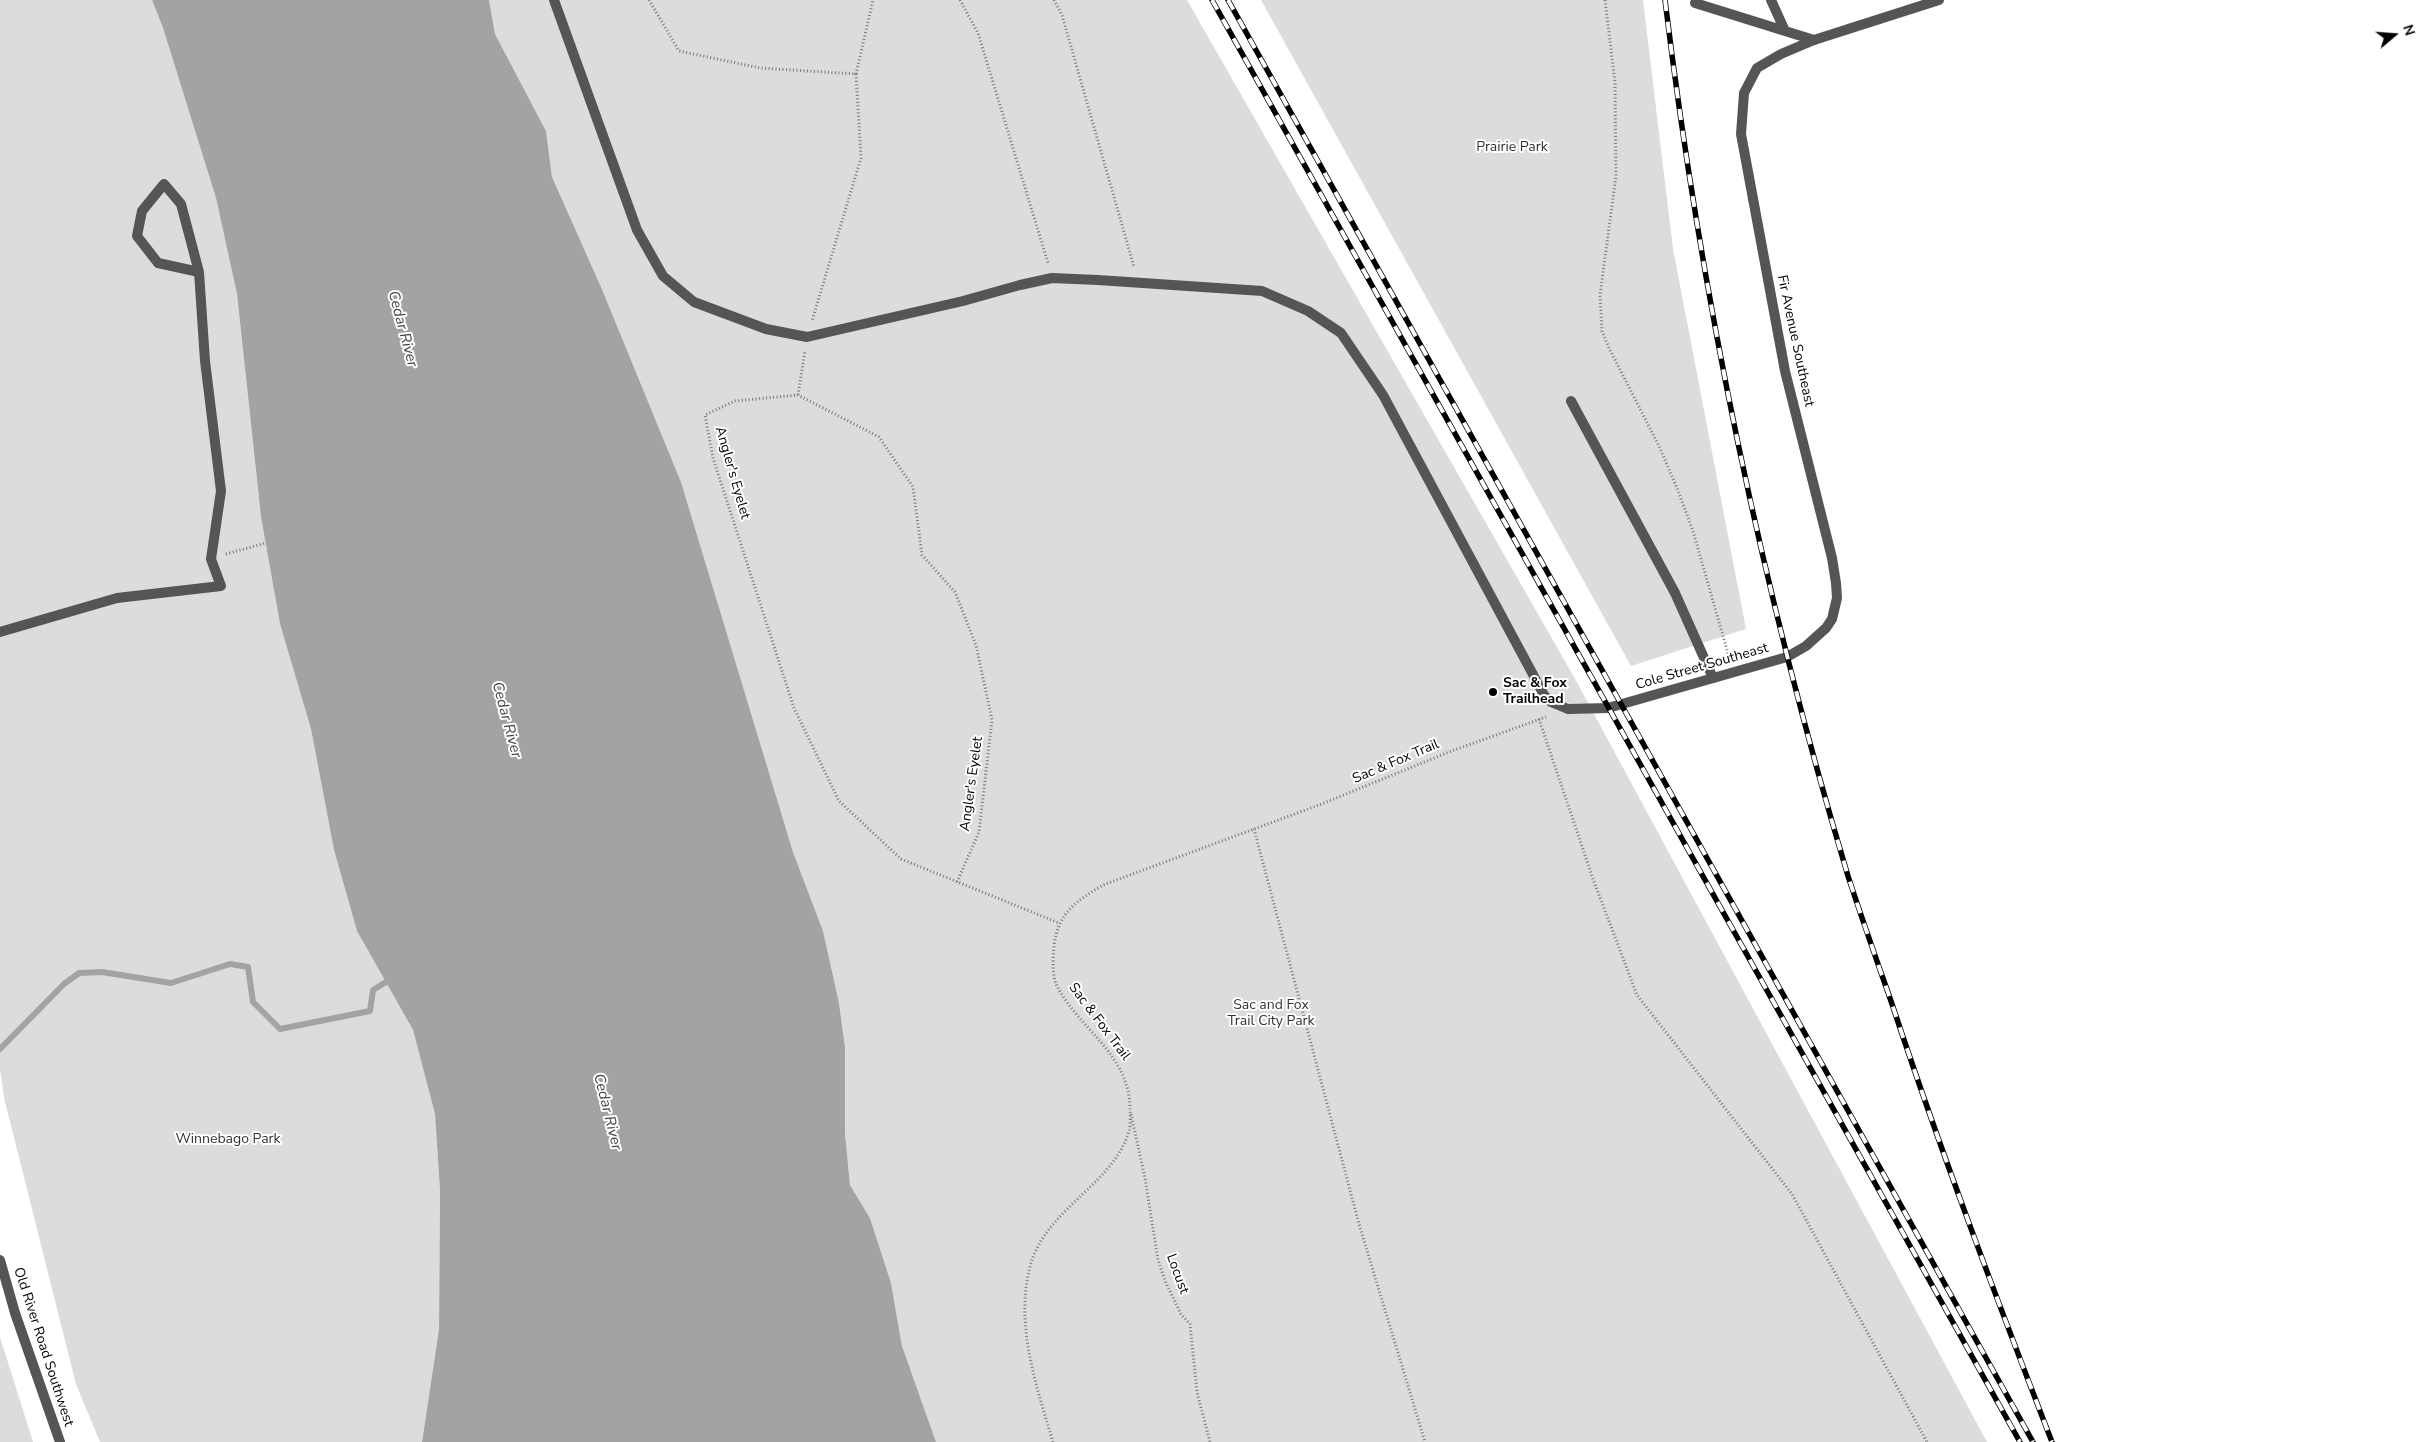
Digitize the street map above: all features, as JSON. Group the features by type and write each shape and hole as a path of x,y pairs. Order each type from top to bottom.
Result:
{"street":[{"path":"554,0 637,230 663,276 694,302 766,329 807,337 1052,278 1262,291 1308,312 1341,333 1384,395 1544,695 1551,702 1568,709"},
{"path":"1771,0 1785,31"},
{"path":"1695,3 1814,40 1939,0"},
{"name":"Fir Avenue Southeast","path":"1814,40 1781,54 1757,68 1744,93 1741,134 1785,371 1832,558 1837,598 1832,619"},
{"path":"0,632 117,598 221,586 211,559 221,491 205,361 199,272 181,204 164,184 142,211 137,236 158,264 199,272"},
{"path":"1572,401 1675,593 1713,678"},
{"name":"Cole Street Southeast","path":"1568,709 1608,708 1787,657 1806,646 1826,628 1832,619"},
{"name":"Old River Road Southwest","path":"0,1260 15,1313 60,1442"}],"path":[{"path":"649,0 679,51 760,68 856,74"},
{"path":"798,395 807,337 861,158 856,74 873,0"},
{"path":"960,0 978,33 1052,278"},
{"path":"1054,0 1062,15 1138,283"},
{"path":"1605,0 1615,82 1616,176 1600,295 1602,331 1608,348 1659,446 1677,488 1693,531 1734,672"},
{"name":"Angler's Eyelet","path":"957,882 979,832 992,720 976,645 954,592 922,555 913,487 879,437 798,395 735,400 705,415 713,458 794,708 839,801 901,859 957,882 1059,923"},
{"path":"211,559 266,543"},
{"name":"Sac & Fox Trail","path":"1053,1442 1028,1349 1025,1302 1029,1273 1038,1247 1057,1218 1110,1166 1129,1131 1130,1108 1128,1089 1118,1064 1071,1006 1056,982 1053,958 1059,923 1074,903 1103,885 1359,790 1450,752 1568,709"},
{"path":"1539,719 1593,879 1637,995 1792,1194 1927,1442"},
{"path":"1254,829 1359,1224 1425,1442"},
{"name":"Locust","path":"1130,1108 1145,1178 1158,1260 1166,1283 1181,1314 1190,1324 1197,1392 1210,1442"}],"green space":[{"name":"Winnebago Park","path":"0,0 152,0 163,28 216,198 237,294 261,517 280,624 311,729 334,850 357,931 413,1030 435,1114 440,1191 439,1329 422,1442 100,1442 76,1384 4,1098 0,1069"},
{"name":"Sac and Fox Trail City Park","path":"489,0 1187,0 1574,677 1987,1442 936,1442 902,1346 891,1283 870,1218 850,1185 845,1133 845,1047 839,1003 823,931 793,852 681,482 601,287 552,177 546,131 495,34"},
{"name":"Prairie Park","path":"1261,0 1643,0 1673,249 1746,629 1631,666"},
{"path":"0,1337 33,1442 0,1442"}],"water":[{"name":"Cedar River","path":"152,0 489,0 495,34 546,131 552,177 601,287 681,482 793,852 823,931 839,1003 845,1047 845,1133 850,1185 870,1218 891,1283 902,1346 936,1442 422,1442 439,1329 440,1191 435,1114 413,1030 357,931 334,850 311,729 280,624 261,517 237,294 216,198 163,28"}],"waterway":[{"path":"0,1049 64,984 79,973 102,972 171,983 230,964 248,967 253,1002 280,1029 370,1011 373,990 393,980"}],"railway":[{"path":"1212,0 2020,1442"},
{"path":"1228,0 2033,1442"},
{"path":"1665,0 1697,222 1716,332 1738,442 1788,660 1848,876 1949,1169 2052,1442"}],"place":[{"name":"Sac & Fox Trailhead","path":"1493,692"}]}
